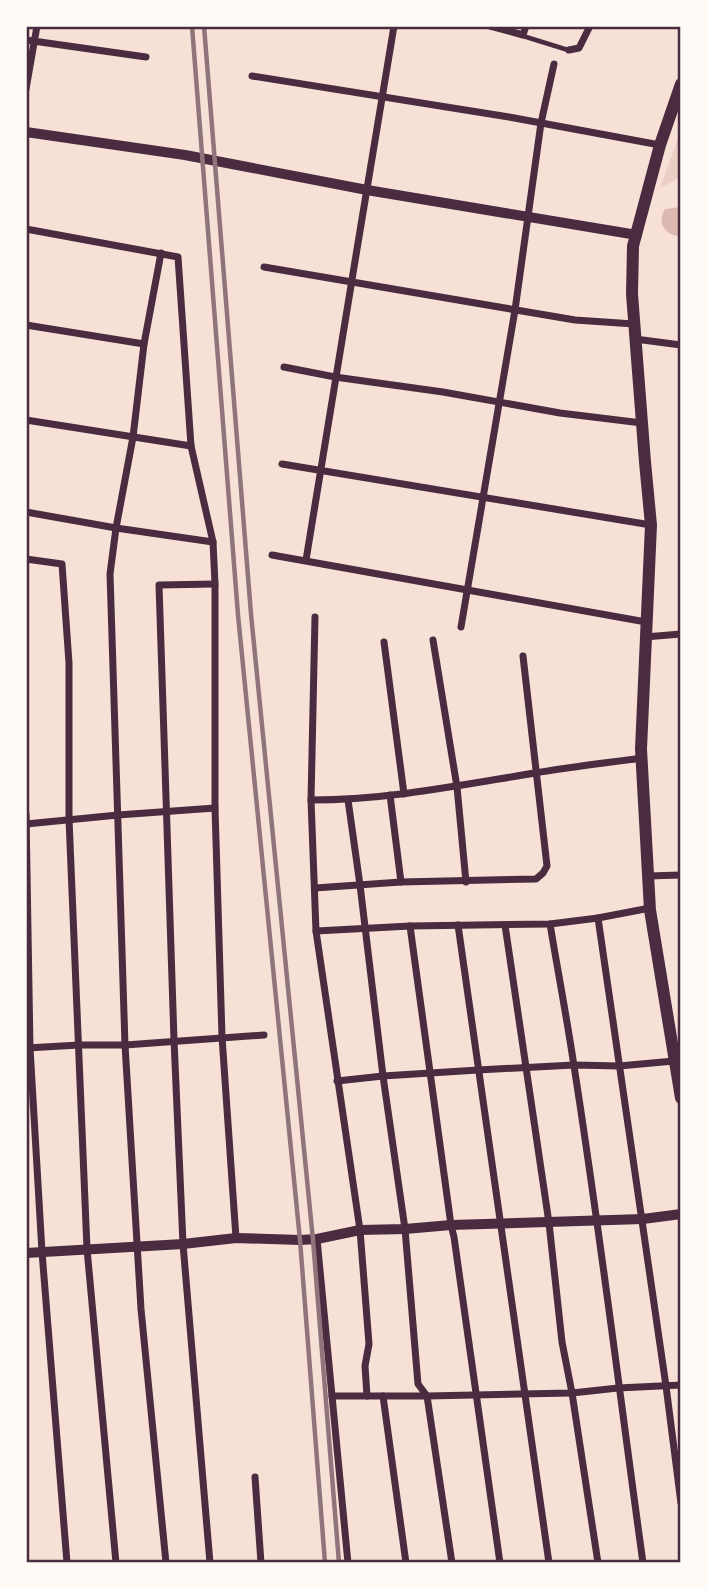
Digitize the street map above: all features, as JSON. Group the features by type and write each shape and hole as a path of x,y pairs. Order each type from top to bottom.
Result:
{"main road":[{"path":"681,84 660,145 633,246 632,265 635,339 651,525 642,758 648,876 650,908 681,1098"}],"street":[{"path":"26,89 30,41 37,26"},
{"path":"306,560 394,26"},
{"path":"490,26 523,36 526,26"},
{"path":"569,50 579,48 590,26"},
{"path":"30,41 146,57"},
{"path":"461,627 515,310 541,124 554,64"},
{"path":"252,76 383,96 660,145"},
{"path":"26,132 185,155 367,190 637,235"},
{"path":"26,229 178,257 191,446 213,542 215,808 222,1037 236,1238"},
{"path":"161,253 144,344 133,437 110,574 125,1045 141,1309 166,1563"},
{"path":"264,267 575,320 634,324"},
{"path":"26,325 144,344"},
{"path":"635,339 681,345"},
{"path":"284,367 560,414 643,423"},
{"path":"26,420 191,446"},
{"path":"282,464 651,525"},
{"path":"26,512 213,542"},
{"path":"272,555 646,622"},
{"path":"26,559 62,564 69,663 69,820 87,1249 116,1563"},
{"path":"210,1563 183,1244 159,585 215,584"},
{"path":"315,617 311,800 316,931 360,1230 369,1344 365,1366 367,1396"},
{"path":"645,637 681,634"},
{"path":"433,640 457,787 466,882"},
{"path":"384,642 404,794"},
{"path":"315,888 401,882 536,879 543,873 547,866 523,656"},
{"path":"311,800 348,800 404,794 642,758"},
{"path":"390,795 401,882"},
{"path":"348,800 405,1229 418,1384 427,1396 452,1563"},
{"path":"27,824 215,808"},
{"path":"26,814 28,1048 67,1563"},
{"path":"648,876 681,875"},
{"path":"316,931 364,927 550,924 650,908"},
{"path":"598,918 643,1219 681,1503"},
{"path":"550,924 597,1219 643,1563"},
{"path":"458,925 549,1563"},
{"path":"505,925 549,1223 562,1342 598,1563"},
{"path":"410,926 500,1563"},
{"path":"28,1048 125,1045 264,1035"},
{"path":"337,1082 478,1070 574,1065 619,1066 674,1061"},
{"path":"26,1253 183,1244 236,1238 317,1239 360,1230 643,1219 681,1214"},
{"path":"317,1239 348,1563"},
{"path":"332,1396 572,1393 681,1385"},
{"path":"383,1396 406,1563"},
{"path":"255,1477 261,1563"}],"lane":[{"path":"523,36 569,50"}],"shaded area":[{"path":"681,130 681,177 660,188"},
{"path":"681,207 681,237 664,228 662,214 665,209"}],"railway":[{"path":"192,26 238,615 300,1240 325,1563"},
{"path":"204,26 251,614 313,1240 339,1563"}]}
